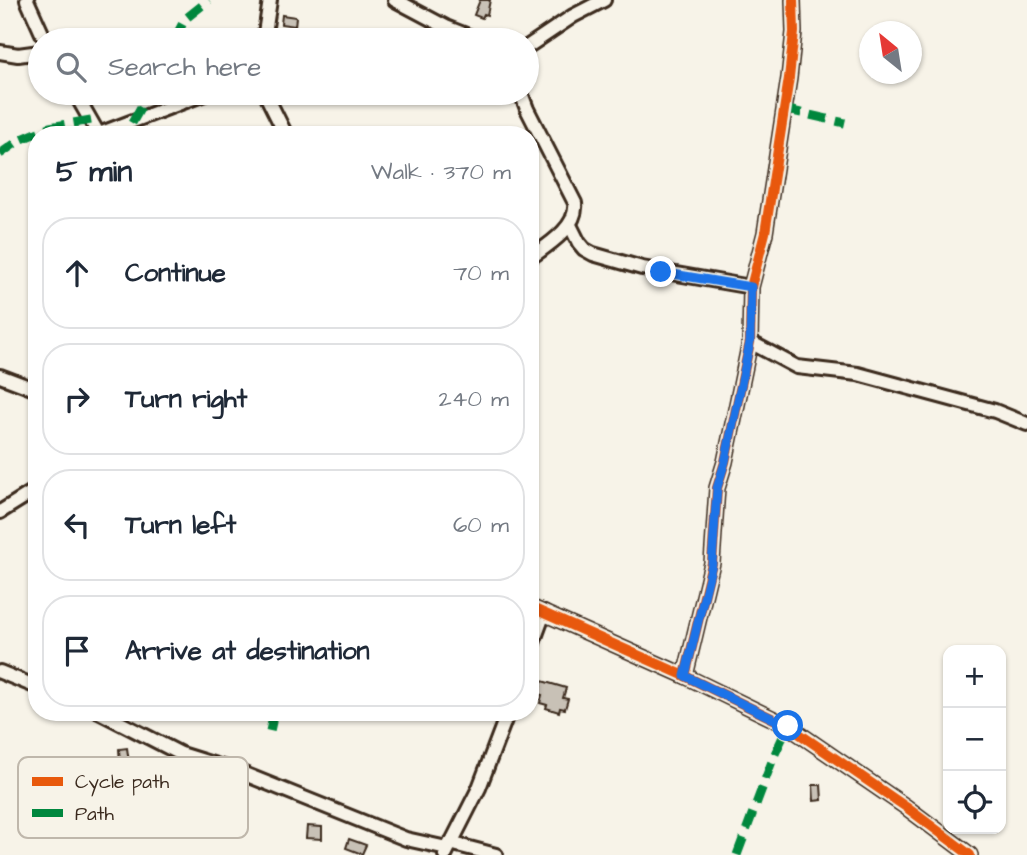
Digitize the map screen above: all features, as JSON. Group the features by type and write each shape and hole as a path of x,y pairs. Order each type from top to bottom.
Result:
{"street":[{"path":"27,0 40,28"},
{"path":"266,28 270,0"},
{"path":"396,0 449,28"},
{"path":"539,39 573,16 604,0"},
{"path":"685,676 712,564 717,488 750,342 751,287 765,233 789,78 794,32 793,0"},
{"path":"0,52 28,54"},
{"path":"82,105 94,126"},
{"path":"120,126 175,105"},
{"path":"271,105 282,126"},
{"path":"526,105 536,126"},
{"path":"539,132 575,202 575,216 570,225 539,251"},
{"path":"570,225 579,243 593,254 642,268 751,287"},
{"path":"750,342 797,367 858,374 995,411 1027,424"},
{"path":"0,376 28,387"},
{"path":"0,512 28,495"},
{"path":"539,611 685,676 788,726 906,807 970,855"},
{"path":"539,627 544,613"},
{"path":"0,672 28,683"},
{"path":"117,721 191,757"},
{"path":"447,849 479,788 505,721"},
{"path":"248,775 405,839 447,849 496,855"}],"building":[{"path":"480,0 490,0 487,15 484,14 482,18 474,15"},
{"path":"282,15 296,17 295,26 281,24"},
{"path":"542,681 566,688 563,698 568,699 565,709 560,708 559,712 546,708 547,705 540,703 542,695 539,691"},
{"path":"127,748 128,757 120,757 119,749"},
{"path":"813,785 821,785 822,800 814,801"},
{"path":"307,826 322,827 322,839 306,838"},
{"path":"349,839 366,845 362,854 346,848"}],"marked path":[{"path":"180,28 185,19 209,0"},
{"path":"132,123 142,105"},
{"path":"784,109 845,123"},
{"path":"56,126 91,120"},
{"path":"0,154 28,137"},
{"path":"270,731 272,721"},
{"path":"737,855 788,726"}],"cycle path":[{"path":"685,676 712,563 717,488 750,342 751,287 765,233 789,78 794,32 793,0"},
{"path":"539,611 685,676 788,726 906,807 970,855"}],"route":[{"path":"661,272 751,287 750,342 717,488 712,564 685,676 788,726"}]}
